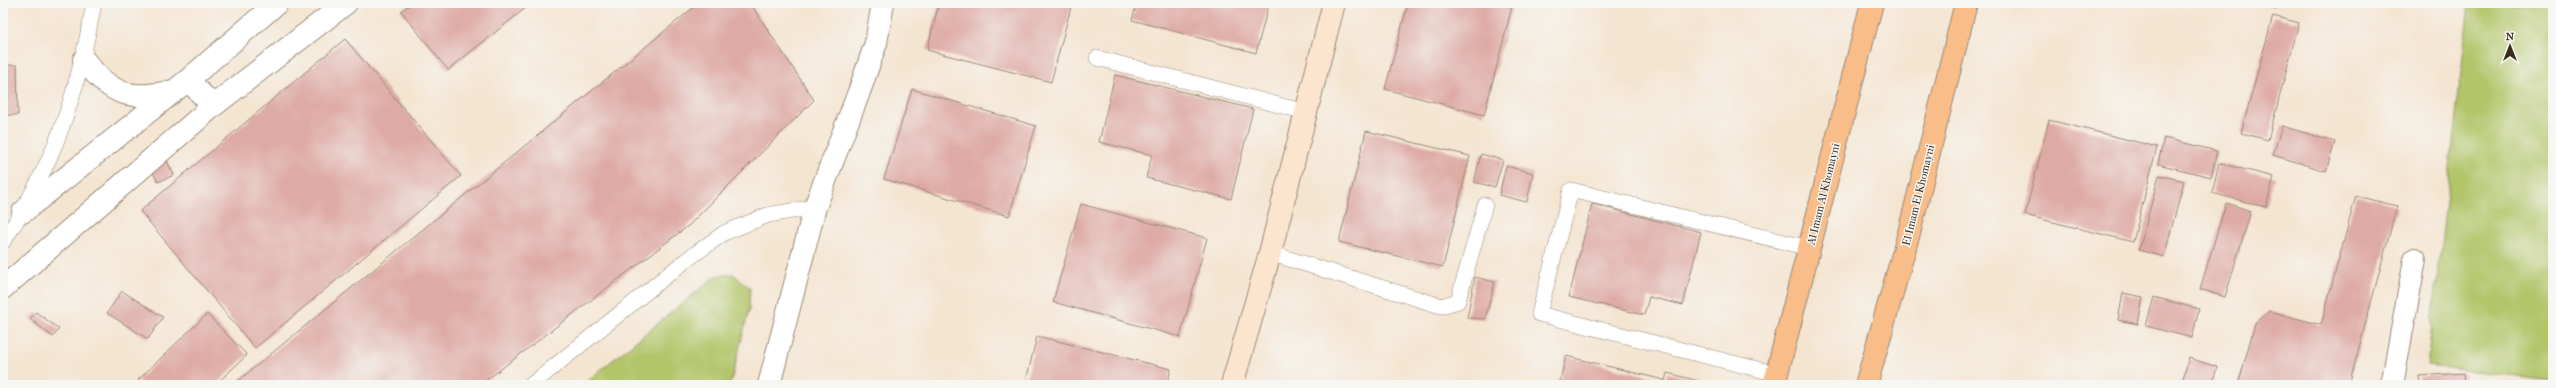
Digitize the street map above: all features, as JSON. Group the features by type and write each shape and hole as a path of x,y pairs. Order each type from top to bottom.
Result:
{"highway":[{"name":"Al Imam Al Khomayni","path":"1776,379 1872,3"},
{"name":"El Imam El Khomayni","path":"1866,385 1909,233 1966,3"}],"street":[{"path":"22,212 181,86 277,3"},
{"path":"3,288 213,106 346,3"},
{"path":"769,385 815,207 860,92 876,43 883,3"},
{"path":"1232,385 1270,253 1334,3"},
{"path":"84,60 100,81 122,94 148,97 181,86"},
{"path":"181,86 213,106"},
{"path":"2392,385 2415,259"}],"lane":[{"path":"3,242 22,212 48,164 63,127 84,60 94,3"},
{"path":"1097,58 1306,112"},
{"path":"1776,379 1539,314 1571,190 1809,248"},
{"path":"1270,253 1441,306 1458,301 1486,205"},
{"path":"531,385 685,261 724,233 768,215 815,207"}],"green space":[{"path":"2469,3 2553,3 2553,380 2427,366"},
{"path":"733,274 750,288 749,310 730,385 582,385 716,276"}],"building":[{"path":"412,3 532,3 448,70 401,11"},
{"path":"699,3 750,3 814,100 688,226 480,385 233,385"},
{"path":"939,3 1072,3 1051,82 927,50"},
{"path":"1137,3 1269,3 1256,53 1132,20"},
{"path":"1408,3 1495,3 1512,7 1484,115 1385,89"},
{"path":"2259,3 2275,3 2274,7"},
{"path":"2273,16 2299,23 2268,140 2241,133"},
{"path":"345,39 461,176 255,348 140,211"},
{"path":"3,65 17,65 18,115 3,115"},
{"path":"1115,75 1253,109 1231,199 1146,178 1152,155 1099,142"},
{"path":"912,89 1036,126 1009,216 884,179"},
{"path":"2049,120 2157,147 2133,242 2025,215"},
{"path":"2282,126 2335,142 2326,171 2273,155"},
{"path":"1366,131 1470,156 1443,267 1339,242"},
{"path":"2164,138 2217,151 2211,177 2158,164"},
{"path":"1481,154 1503,160 1495,187 1474,182"},
{"path":"166,159 174,175 158,182 150,167"},
{"path":"2219,163 2274,177 2266,207 2212,193"},
{"path":"1506,166 1533,173 1527,202 1499,195"},
{"path":"2159,175 2184,181 2164,257 2139,250"},
{"path":"2356,196 2397,206 2349,385 2238,385 2255,324 2269,311 2321,325"},
{"path":"2226,203 2251,211 2225,297 2200,289"},
{"path":"1081,204 1207,238 1180,337 1053,302"},
{"path":"1592,204 1701,232 1683,305 1649,297 1644,315 1569,297"},
{"path":"1475,277 1495,282 1485,319 1467,318"},
{"path":"122,291 163,317 148,339 107,313"},
{"path":"2123,293 2143,297 2138,324 2118,320"},
{"path":"2154,297 2199,309 2192,338 2146,326"},
{"path":"36,312 59,329 53,337 30,319"},
{"path":"207,314 247,355 215,385 143,385 138,380"},
{"path":"1037,336 1171,369 1167,385 1025,385"},
{"path":"1566,356 1664,380 1663,385 1559,385"},
{"path":"2189,358 2217,367 2212,385 2181,385"},
{"path":"1667,373 1711,384 1711,385 1664,385"},
{"path":"2464,373 2465,385 2420,385 2419,376"}]}
